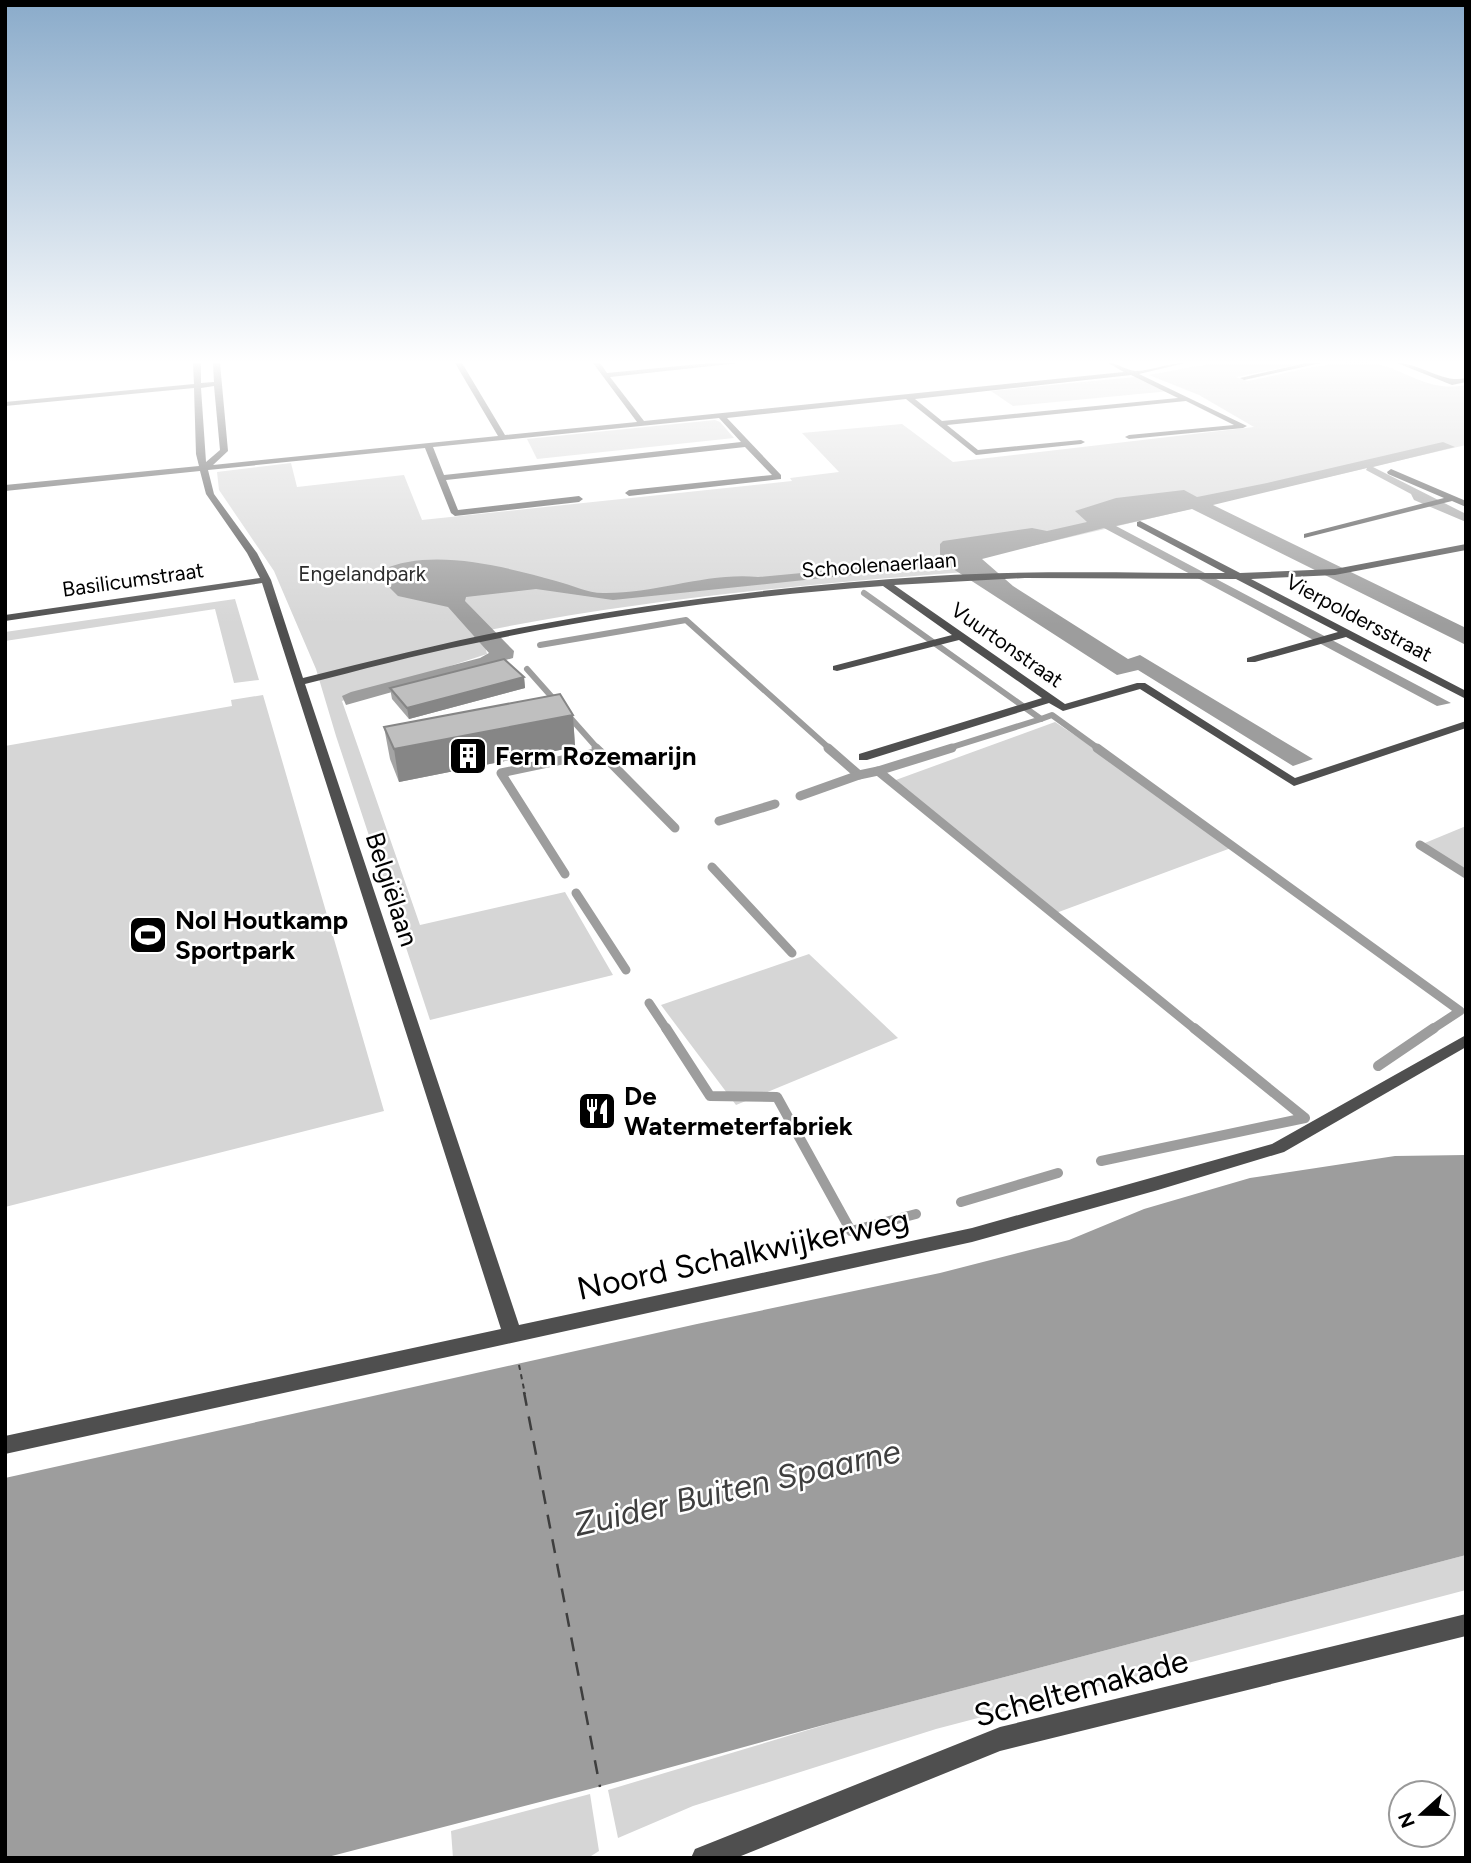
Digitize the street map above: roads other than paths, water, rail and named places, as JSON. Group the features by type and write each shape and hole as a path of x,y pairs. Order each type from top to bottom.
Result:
{"street":[{"name":"Belgiëlaan","path":"200,450 210,494 252,553 266,580 513,1336"},
{"path":"203,469 225,450"},
{"path":"5,488 389,450"},
{"path":"430,450 455,513 579,499"},
{"path":"441,478 694,450"},
{"path":"629,493 778,477 753,450"},
{"path":"972,450 976,453 1005,450"},
{"path":"1391,472 1448,499 1466,504"},
{"path":"1307,536 1448,499"},
{"name":"Vierpoldersstraat","path":"1140,524 1342,634 1466,696"},
{"name":"Schoolenaerlaan","path":"300,681 472,640 692,603 938,579 1305,574 1368,568 1466,547"},
{"name":"Basilicumstraat","path":"5,618 266,580"},
{"name":"Vuurtonstraat","path":"885,583 954,637 1063,708 1141,685 1294,782 1466,724"},
{"path":"1251,660 1342,634"},
{"path":"837,668 954,637"},
{"path":"863,758 1051,699"},
{"name":"Noord Schalkwijkerweg","path":"5,1445 972,1235 1278,1148 1466,1040"},
{"name":"Scheltemakade","path":"719,1854 1000,1739 1466,1625"}],"water":[{"path":"1409,450 1443,450 1373,467 1466,514 1466,522 1414,500 1411,494 1366,470 1367,468 1213,505 1466,628 1466,645 1192,509 1116,526 1451,703 1437,706 1104,528 982,559 1013,586 1128,659 1140,655 1313,759 1293,766 1138,670 1117,675 947,565 613,600 536,589 466,597 465,601 514,651 513,658 346,705 342,696 480,658 489,653 448,607 398,596 388,586 382,570 401,563 445,560 492,565 597,593 622,592 739,576 758,577 929,561 940,555 940,544 943,541 1032,528 1047,531 1087,522 1075,511 1116,498 1184,490 1197,497"},
{"name":"Zuider Buiten Spaarne","path":"1466,1155 1466,1555 324,1858 5,1858 5,1478 697,1324 940,1273 1069,1240 1144,1209 1250,1178 1395,1156"}],"waterway":[{"path":"864,593 1041,719"},
{"path":"540,645 686,620 830,749"},
{"path":"527,669 598,749"},
{"path":"1041,719 1052,715 1099,749"},
{"path":"946,749 1041,719"},
{"path":"596,748 600,752"},
{"path":"828,748 859,775"},
{"path":"878,771 952,748"},
{"path":"1097,748 1460,1011 1433,1029"},
{"path":"565,874 501,773 600,752"},
{"path":"600,752 675,828"},
{"path":"859,775 878,771"},
{"path":"878,771 1196,1030"},
{"path":"800,796 859,775"},
{"path":"719,821 775,804"},
{"path":"1420,845 1466,874"},
{"path":"712,867 792,953"},
{"path":"576,893 626,970"},
{"path":"649,1003 667,1030"},
{"path":"666,1028 710,1096 777,1097 851,1231 916,1214"},
{"path":"1101,1161 1305,1118 1194,1028"},
{"path":"1378,1066 1433,1029"},
{"path":"961,1202 1058,1173"}],"place":[{"name":"Ferm Rozemarijn","path":"468,756"},
{"name":"Nol Houtkamp Sportpark","path":"148,935"},
{"name":"De Watermeterfabriek","path":"597,1111"}],"park label":[{"name":"Engelandpark","path":"362,574"}]}
